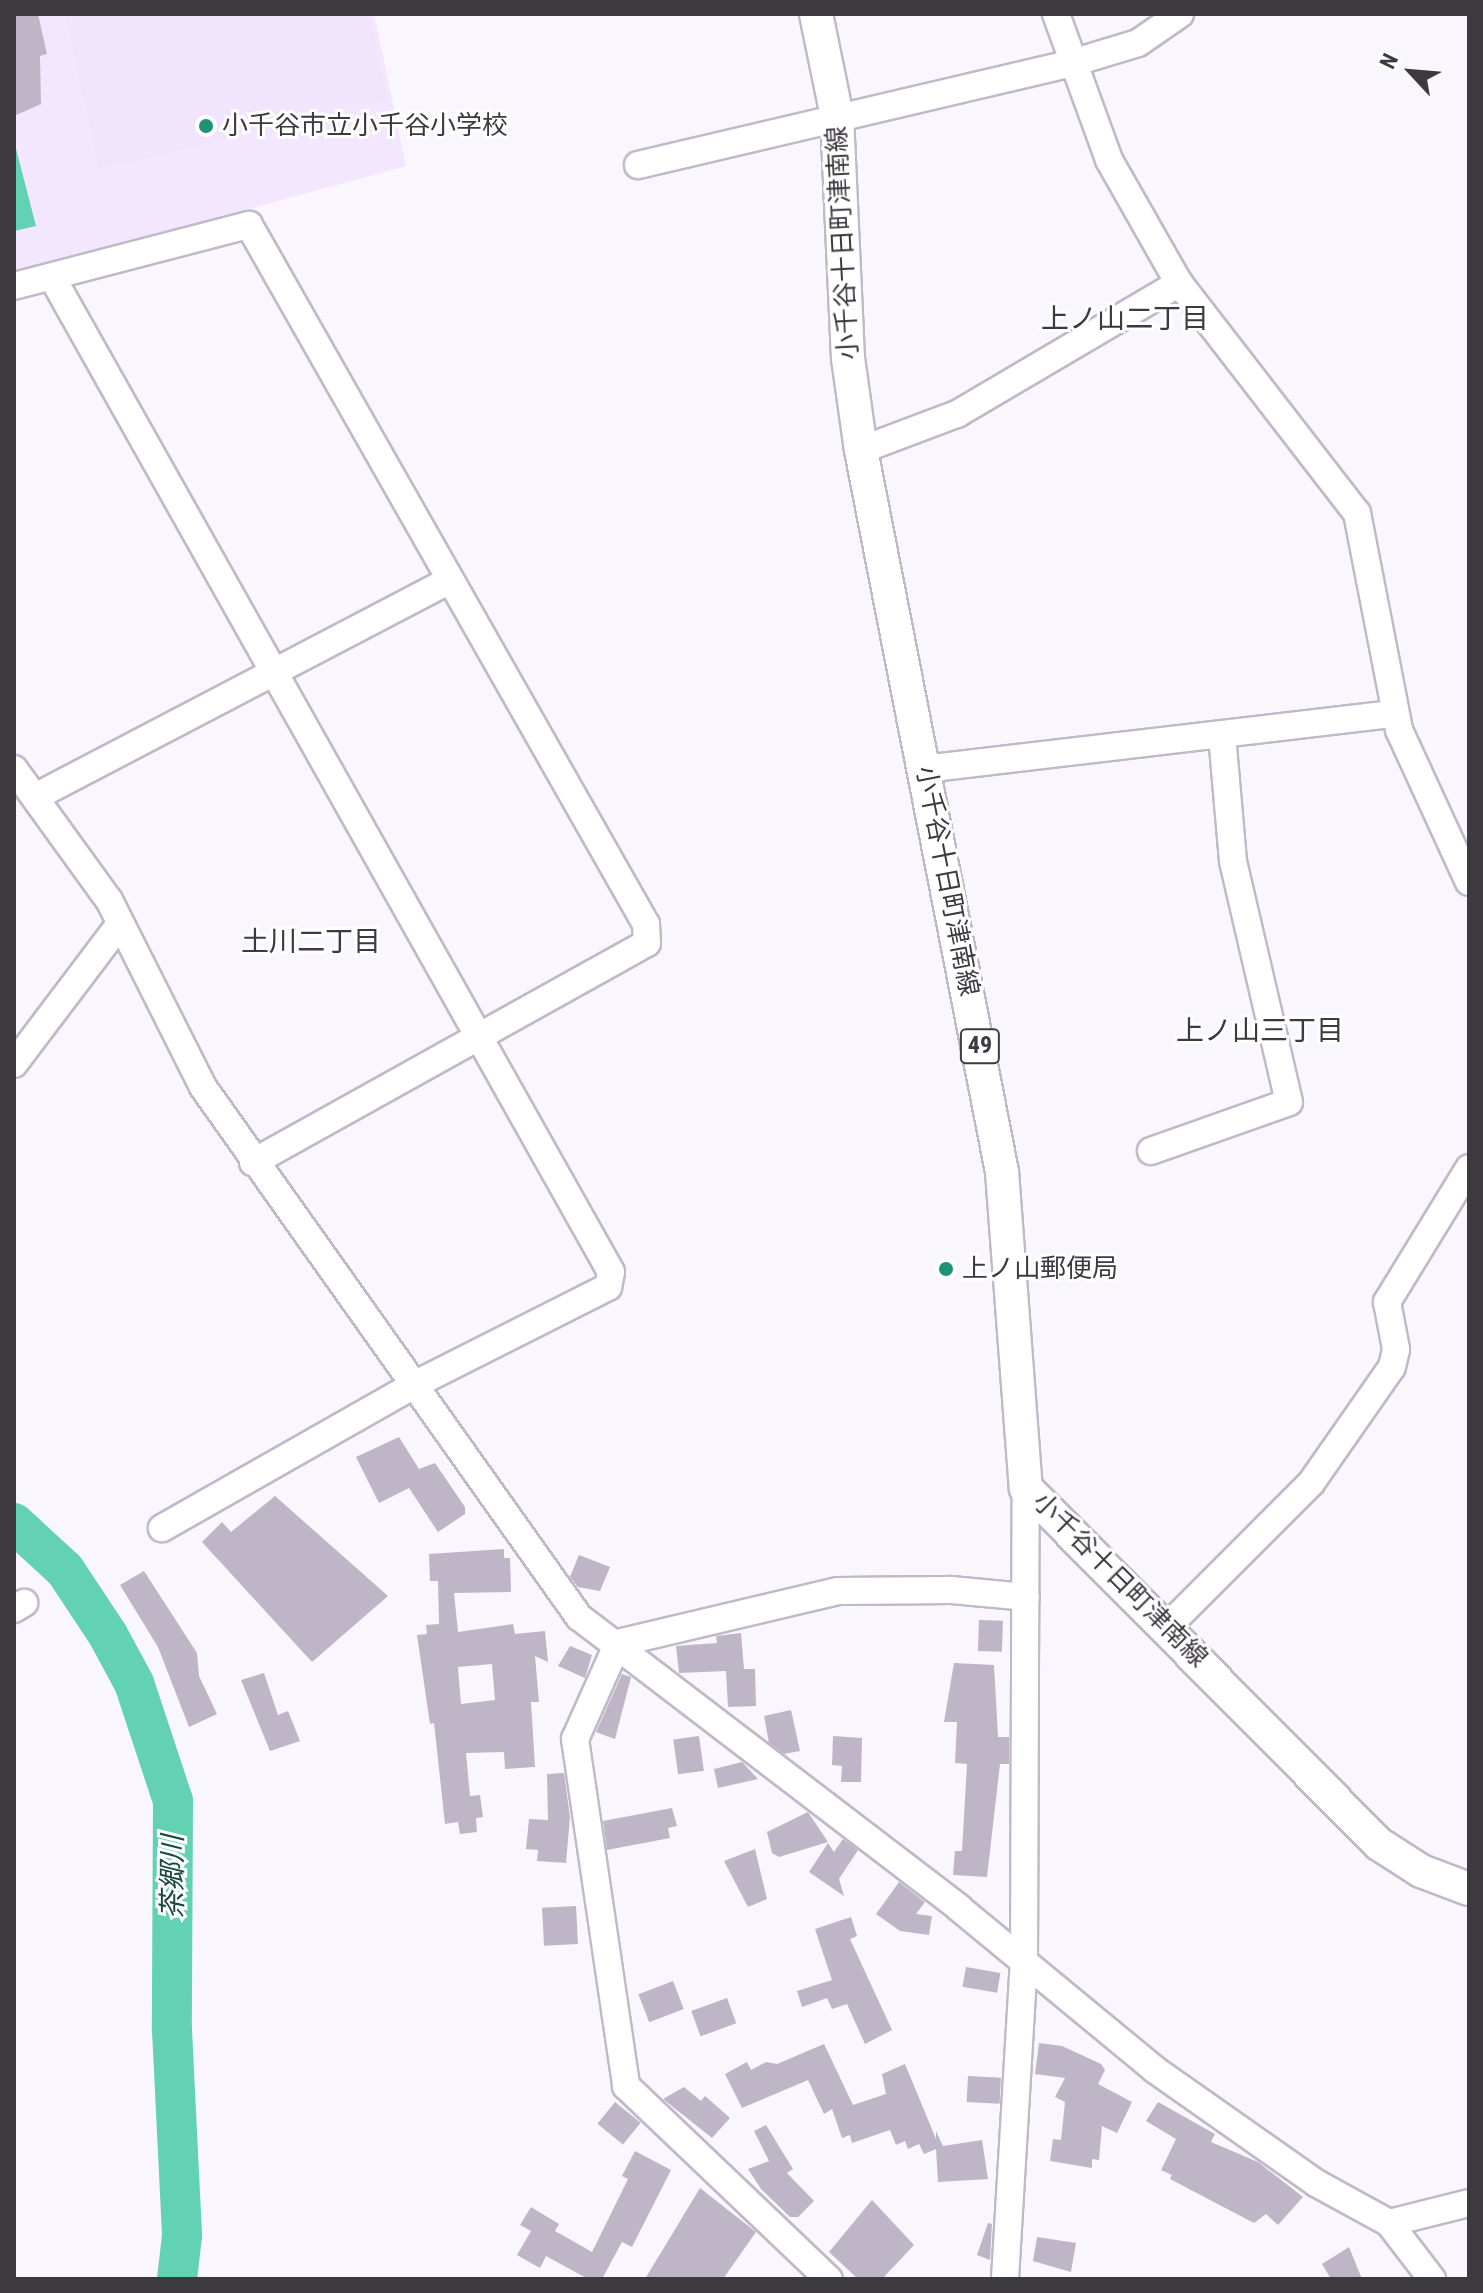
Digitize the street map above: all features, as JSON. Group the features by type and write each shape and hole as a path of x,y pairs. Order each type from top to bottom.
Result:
{"main road":[{"name":"小千谷十日町津南線","path":"816,14 837,116 848,358 861,450 1002,1172 1026,1488 1168,1626 1379,1844 1421,1871 1469,1889"}],"street":[{"path":"1056,14 1109,160 1179,283 1357,513 1395,714 1469,882"},
{"path":"638,165 1072,63 1138,43 1180,14"},
{"path":"14,286 249,225 448,581 646,924 647,943 476,1035 253,1162"},
{"path":"52,277 273,677 611,1272 608,1287 414,1385 162,1528"},
{"path":"861,450 957,414 1179,283"},
{"path":"37,796 273,677 448,581"},
{"path":"924,769 1395,714"},
{"path":"1151,1151 1289,1102 1233,861 1222,736"},
{"path":"14,769 37,796 120,924 203,1087 253,1162 579,1617 618,1643 1024,1960 1154,2069 1316,2183 1389,2223 1432,2279"},
{"path":"14,1064 120,924"},
{"path":"1168,1626 1311,1483 1392,1367 1396,1349 1387,1302 1469,1168"},
{"path":"1005,2279 1024,1960 1026,1488"},
{"path":"618,1643 838,1591 951,1590 1026,1597"},
{"path":"618,1643 575,1739 626,2086 829,2279"},
{"path":"1389,2223 1469,2203"}],"shaded area":[{"name":"小千谷市立小千谷小学校","path":"14,14 374,14 406,166 14,273"},
{"path":"65,14 370,14 387,100 99,169"},
{"path":"14,141 36,226 14,231"}],"building":[{"path":"14,14 38,14 47,54 40,56 41,104 14,116"},
{"path":"399,1437 419,1469 435,1463 465,1507 465,1514 438,1532 409,1488 379,1503 356,1457"},
{"path":"275,1496 388,1596 312,1662 202,1542 222,1522 231,1532"},
{"path":"504,1549 504,1558 510,1558 511,1592 454,1593 458,1632 513,1624 515,1634 545,1631 548,1662 535,1656 539,1702 531,1702 535,1767 505,1769 504,1752 466,1753 470,1796 480,1795 483,1817 476,1818 477,1832 460,1834 458,1822 445,1824 434,1723 430,1724 417,1635 427,1634 426,1625 439,1624 438,1581 430,1581 429,1554","holes":["492,1664 495,1700 461,1704 458,1667"]},
{"path":"579,1555 610,1567 600,1591 578,1587 570,1577"},
{"path":"144,1571 197,1653 199,1676 217,1714 189,1727 158,1647 120,1585"},
{"path":"979,1620 1003,1621 1002,1652 978,1651"},
{"path":"741,1633 744,1669 755,1669 756,1706 728,1707 726,1671 679,1673 676,1646 717,1643 716,1636"},
{"path":"570,1646 592,1655 585,1678 558,1666"},
{"path":"954,1663 994,1665 998,1737 1009,1737 1009,1764 1000,1764 987,1877 953,1875 955,1851 962,1851 967,1764 955,1763 957,1722 944,1722"},
{"path":"264,1673 278,1715 288,1711 300,1741 270,1751 241,1680"},
{"path":"622,1674 631,1677 615,1739 596,1732"},
{"path":"791,1710 800,1751 784,1754 769,1743 764,1716"},
{"path":"699,1736 704,1771 678,1774 673,1740"},
{"path":"833,1736 862,1738 861,1782 841,1782 842,1766 832,1765"},
{"path":"742,1762 758,1779 718,1788 714,1769"},
{"path":"564,1773 570,1817 566,1863 537,1861 538,1850 526,1849 529,1819 548,1820 547,1774"},
{"path":"672,1808 677,1826 668,1828 670,1838 607,1850 603,1821"},
{"path":"808,1812 828,1842 779,1857 772,1853 767,1832"},
{"path":"843,1839 858,1850 839,1879 844,1896 809,1872 828,1843 834,1852"},
{"path":"755,1849 767,1899 748,1907 724,1861"},
{"path":"899,1882 925,1902 916,1914 932,1916 929,1935 900,1931 876,1914"},
{"path":"576,1906 578,1944 544,1946 542,1908"},
{"path":"851,1917 857,1936 850,1939 892,2030 865,2044 847,2004 832,2009 827,1998 802,2007 797,1991 832,1980 815,1929"},
{"path":"966,1967 1000,1973 997,1993 963,1987"},
{"path":"673,1981 684,2009 649,2022 638,1994"},
{"path":"727,1998 736,2023 701,2036 691,2011"},
{"path":"1039,2043 1062,2046 1101,2064 1105,2070 1098,2084 1132,2102 1117,2133 1102,2126 1099,2160 1092,2159 1092,2168 1050,2161 1053,2139 1061,2140 1065,2102 1055,2097 1065,2078 1035,2074"},
{"path":"824,2044 853,2105 886,2094 882,2074 905,2064 936,2139 936,2131 943,2146 982,2140 988,2179 938,2182 936,2149 924,2154 919,2144 908,2149 905,2141 896,2145 890,2130 852,2143 850,2135 842,2138 832,2109 824,2114 808,2080 742,2108 725,2074 747,2062 751,2070 766,2062 777,2064"},
{"path":"968,2076 1001,2078 1000,2104 967,2102"},
{"path":"684,2087 701,2101 705,2096 730,2118 712,2138 663,2099"},
{"path":"615,2102 641,2123 623,2145 597,2124"},
{"path":"1158,2102 1215,2134 1211,2142 1258,2162 1303,2197 1278,2225 1266,2214 1254,2223 1170,2179 1172,2175 1161,2170 1176,2139 1146,2121"},
{"path":"766,2125 793,2169 787,2173 814,2201 798,2217 790,2217 761,2189 748,2169 769,2161 754,2131"},
{"path":"635,2151 671,2170 632,2247 622,2242 602,2279 588,2279 546,2256 540,2268 517,2255 531,2231 520,2225 531,2207 559,2224 555,2231 592,2252 628,2179 622,2176"},
{"path":"700,2188 756,2232 723,2279 645,2279"},
{"path":"872,2200 914,2245 882,2279 858,2279 829,2252"},
{"path":"988,2223 992,2224 990,2260 977,2255"},
{"path":"1037,2237 1076,2243 1071,2272 1033,2261"},
{"path":"1349,2247 1362,2279 1331,2279 1322,2264"}],"waterway":[{"name":"茶郷川","path":"14,1523 65,1570 108,1635 134,1683 173,1801 172,2030 182,2236 177,2279"}],"place":[{"name":"小千谷市立小千谷小学校","path":"206,126"},
{"name":"上ノ山郵便局","path":"946,1269"}],"district":[{"name":"上ノ山二丁目","path":"1125,319"},
{"name":"土川二丁目","path":"311,942"},
{"name":"上ノ山三丁目","path":"1260,1031"}]}
